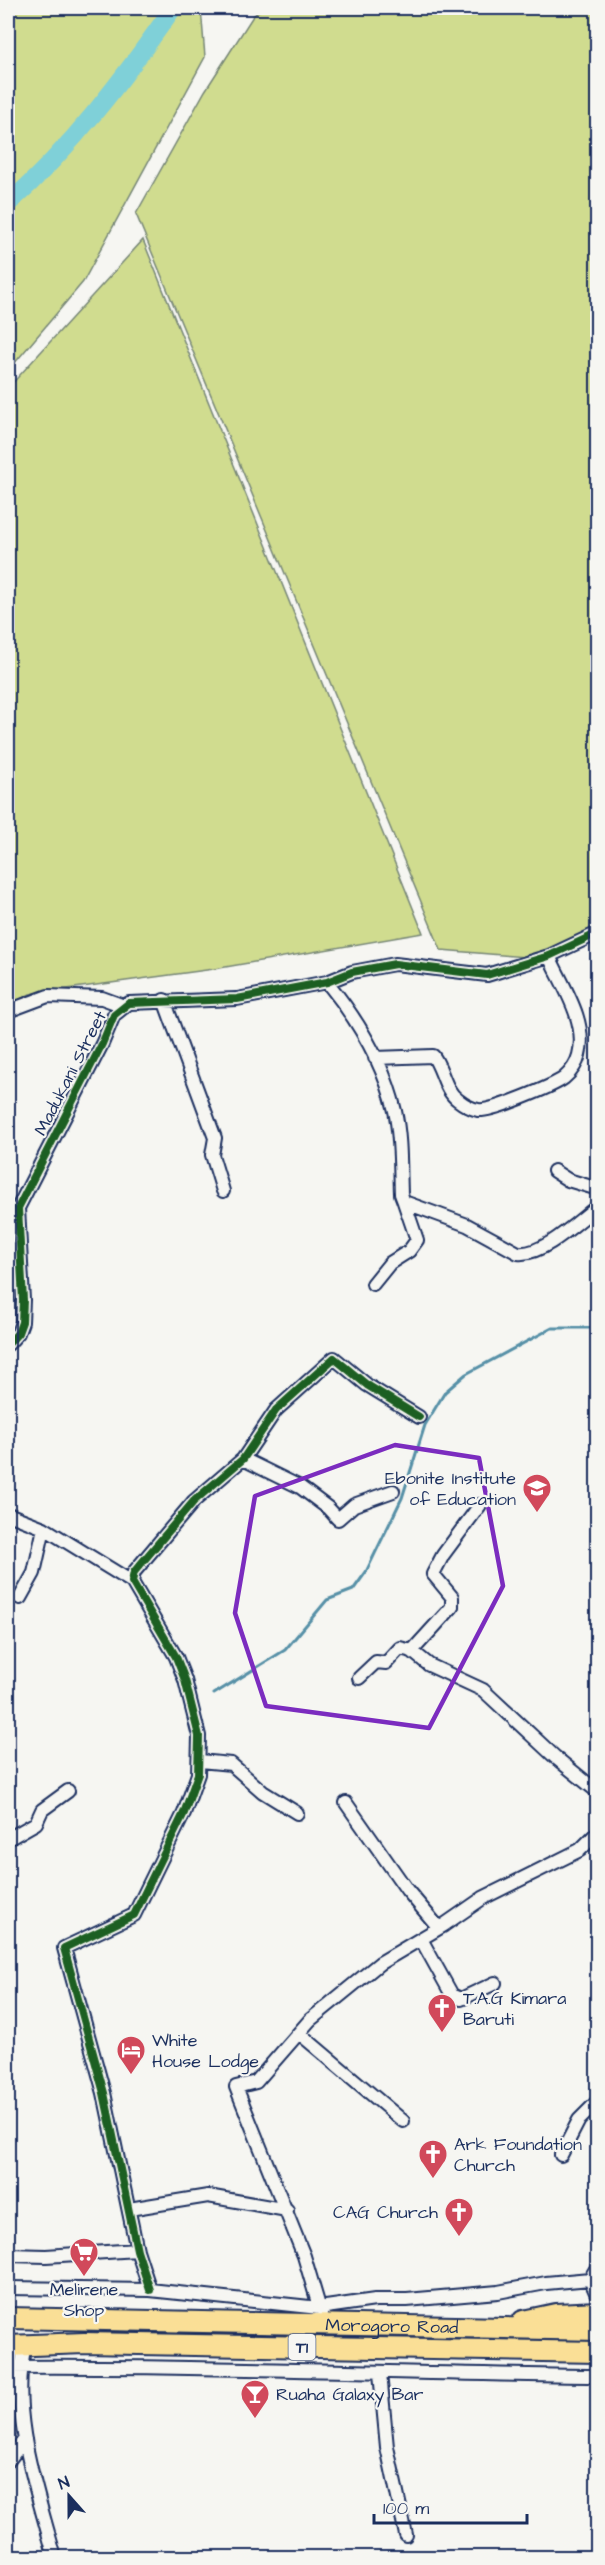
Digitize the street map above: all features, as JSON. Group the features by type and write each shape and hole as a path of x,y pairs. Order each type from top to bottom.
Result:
{"highway":[{"path":"494,2328 556,2314 597,2312"},
{"name":"Morogoro Road","path":"8,2318 319,2316 494,2328 597,2330"},
{"name":"Morogoro Road","path":"16,2345 84,2343 597,2352"}],"street":[{"name":"Madukani Street","path":"8,1344 18,1333 22,1322 24,1300 13,1208 102,1044 114,1016 124,1006 129,1003 164,1000 237,999 327,982 352,972 396,964 410,963 487,975 549,956 597,933"},
{"path":"375,1058 433,1056 449,1091 457,1100 478,1110 508,1103 563,1079 572,1070 579,1057 580,1031 578,1019 549,956"},
{"path":"327,982 359,1027 375,1058 395,1113 401,1194 417,1240 409,1251 390,1263 373,1284"},
{"path":"8,1011 48,996 102,998 124,1006"},
{"path":"164,1000 215,1138 212,1155 223,1191"},
{"path":"554,1171 568,1180 597,1189"},
{"path":"404,1202 467,1225 518,1253 525,1254 539,1250 597,1206"},
{"path":"132,1582 134,1572 163,1535 194,1501 243,1459 276,1410 334,1358 367,1385 419,1417"},
{"path":"243,1459 300,1487 338,1519 354,1505 393,1491"},
{"path":"412,1651 452,1607 452,1597 433,1574 443,1555 480,1505"},
{"path":"8,1514 44,1528 132,1582 176,1657 185,1680 200,1736 200,1761 194,1789 134,1915 64,1948 98,2070 137,2250 150,2290"},
{"path":"20,1598 34,1573 44,1528"},
{"path":"359,1678 376,1662 386,1663 400,1648 412,1651 429,1665 483,1690 555,1757 597,1792"},
{"path":"200,1761 231,1764 263,1792 297,1813"},
{"path":"8,1839 36,1823 42,1810 68,1791"},
{"path":"346,1803 407,1890 439,1928"},
{"path":"319,2316 287,2210 256,2140 236,2087 256,2082 298,2032 363,1976 400,1949 439,1928 483,1898 580,1850 597,1832"},
{"path":"420,1939 452,1995 461,1999 470,1997 495,1983"},
{"path":"298,2032 403,2121"},
{"path":"561,2155 579,2120 597,2102"},
{"path":"129,2209 208,2196 287,2210"},
{"path":"8,2255 46,2256 137,2250"},
{"path":"597,2265 590,2279 597,2297"},
{"path":"8,2288 150,2290 319,2316 375,2300 407,2300 498,2292 546,2283 590,2279"},
{"path":"16,2345 21,2367 25,2439 55,2558"},
{"path":"8,2367 139,2366 597,2376"},
{"path":"380,2373 387,2447 406,2535"},
{"path":"8,2461 25,2439"}],"highlighted area":[{"path":"395,1445 479,1458 503,1586 429,1728 266,1706 235,1613 255,1496"}],"green space":[{"path":"8,8 201,8 205,57 83,282 8,371"},
{"path":"263,8 597,8 597,928 537,958 441,950 136,214 205,91 253,16"},
{"path":"143,240 423,933 214,969 30,994 8,1005 8,388"}],"waterway":[{"path":"8,204 54,159 96,111 173,8"},
{"path":"214,1694 285,1650 327,1600 353,1590 366,1572 402,1498 425,1425 445,1392 466,1374 552,1328 598,1328"}],"cycle path":[{"path":"8,1344 18,1333 22,1322 18,1208 102,1044 114,1015 129,1003 237,999 327,982 352,972 395,964 487,975 549,956 598,933"},
{"path":"150,2290 137,2250 104,2093 64,1948 134,1915 184,1813 198,1774 199,1736 185,1680 176,1657 132,1582 134,1572 194,1501 243,1459 276,1410 334,1358 367,1385 419,1417"}],"place":[{"name":"Ebonite Institute of Education","path":"537,1514"},
{"name":"T.A.G Kimara Baruti","path":"442,2034"},
{"name":"White House Lodge","path":"131,2076"},
{"name":"Ark Foundation Church","path":"433,2180"},
{"name":"CAG Church","path":"459,2238"},
{"name":"Melirene Shop","path":"84,2278"},
{"name":"Ruaha Galaxy Bar","path":"255,2420"}]}
